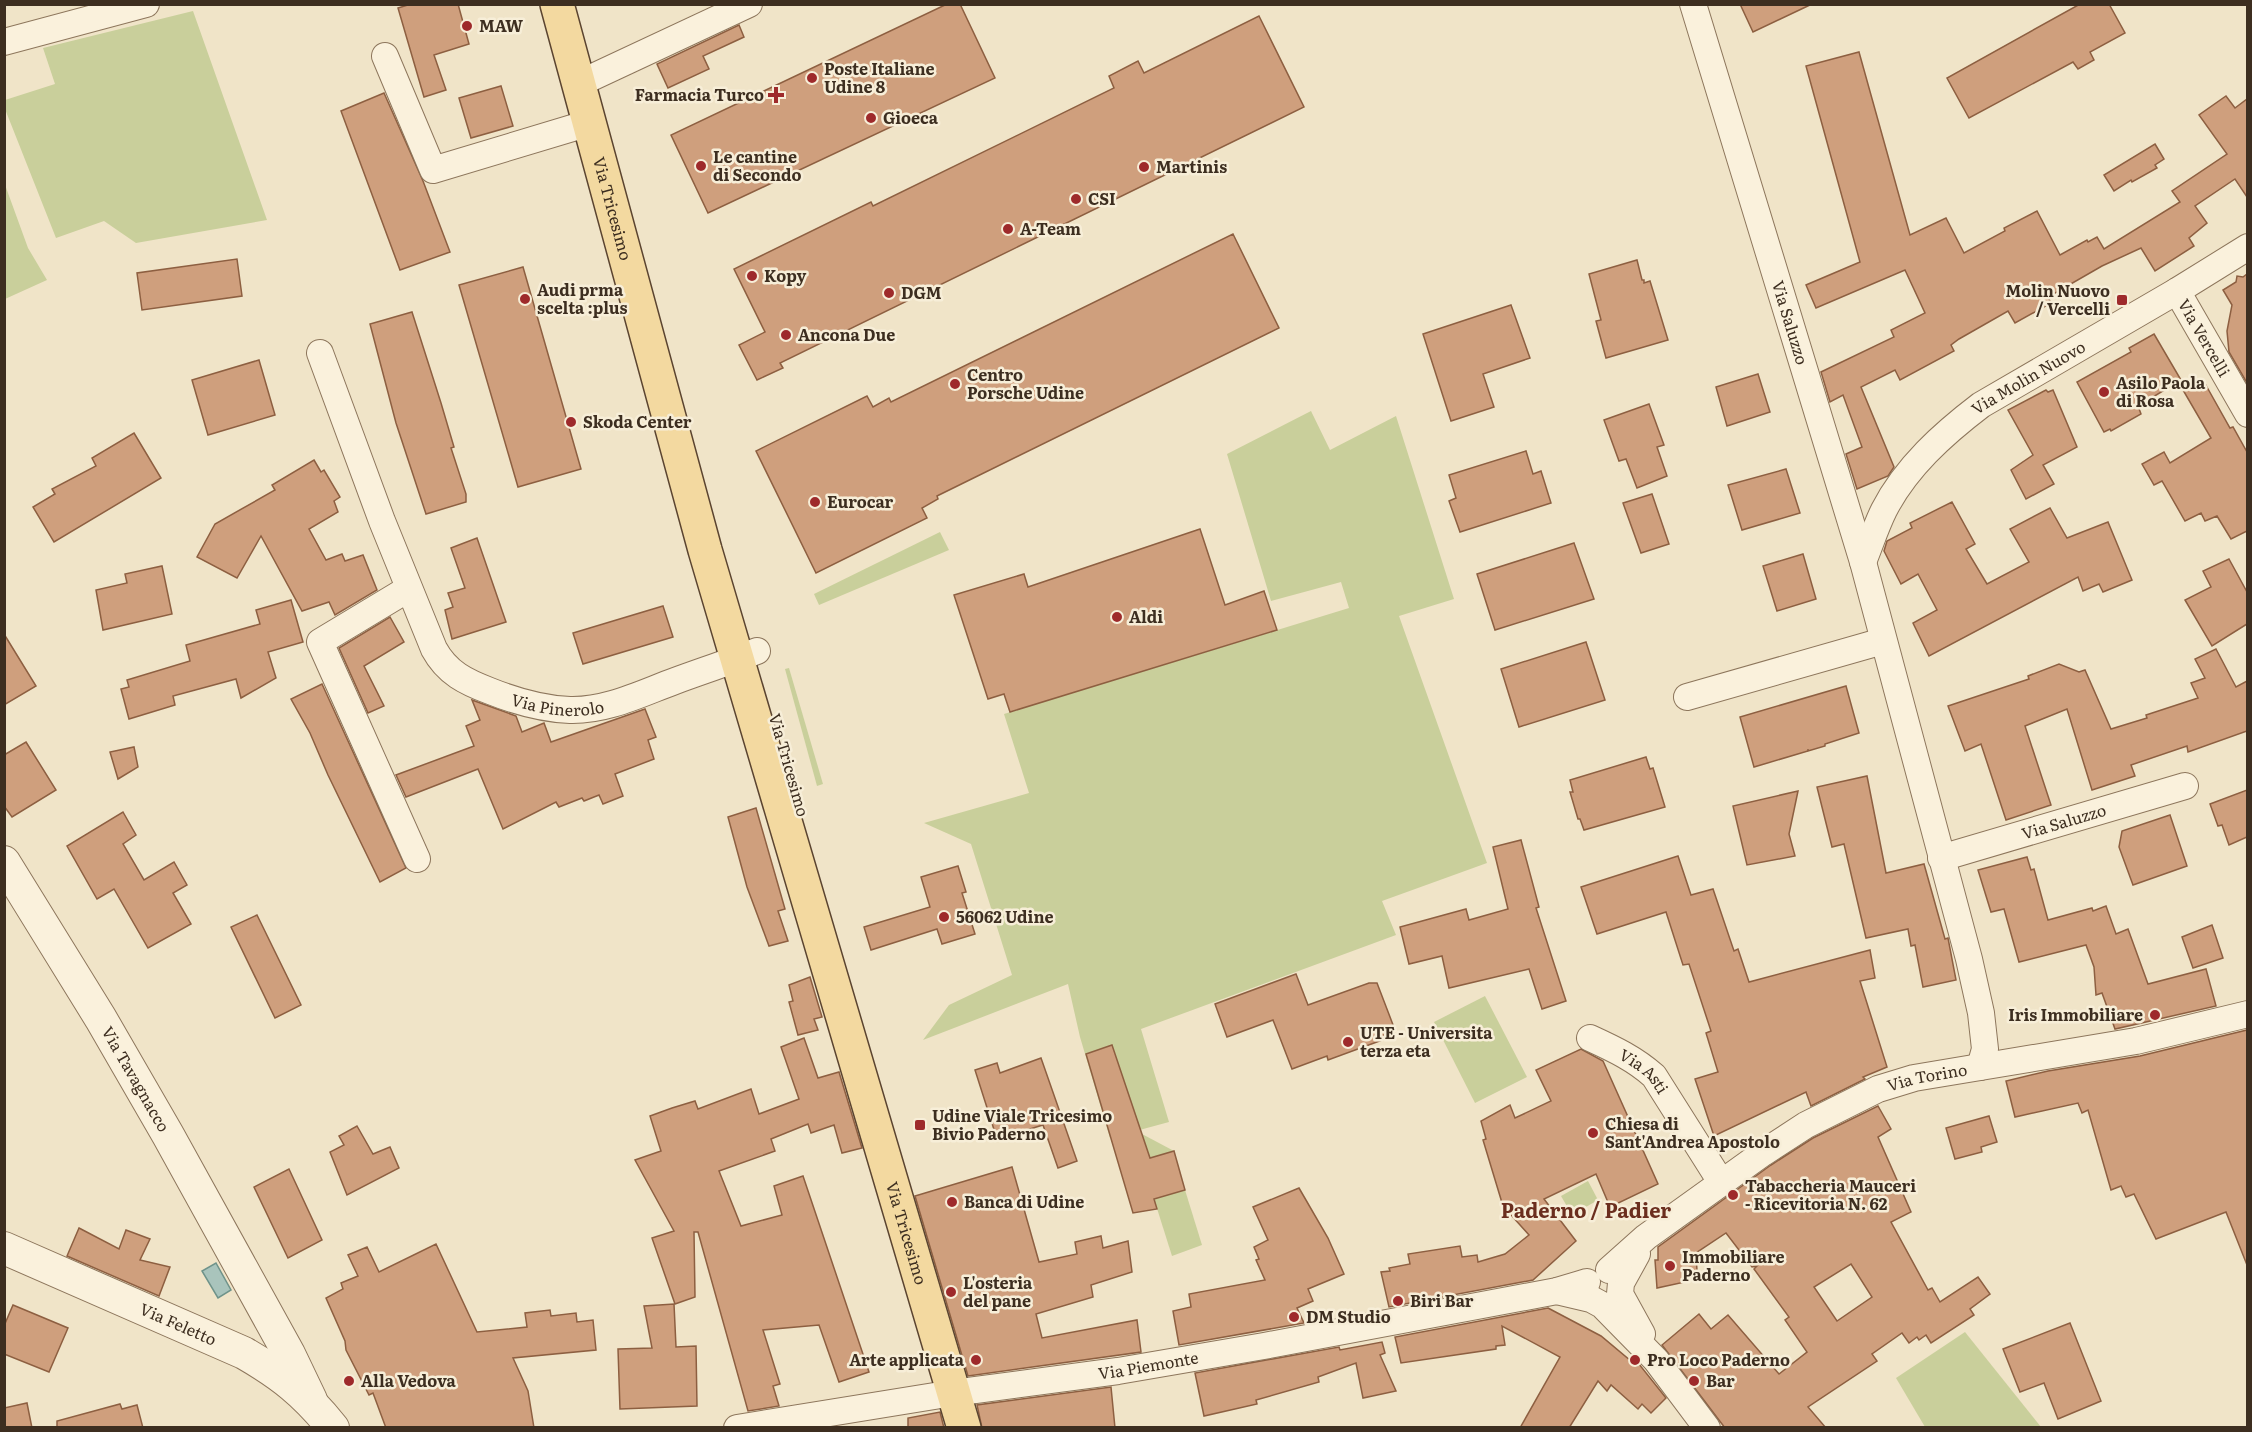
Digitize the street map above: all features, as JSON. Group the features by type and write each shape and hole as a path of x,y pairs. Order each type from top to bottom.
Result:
{"main road":[{"name":"Via Tricesimo","path":"557,5 691,501 747,655 850,1039 964,1428"}],"street":[{"path":"4,42 146,4"},
{"path":"578,84 750,4"},
{"name":"Via Saluzzo","path":"1694,4 1863,562 1981,1013 1985,1048 1980,1067"},
{"path":"385,56 433,170 589,123"},
{"name":"Via Molin Nuovo","path":"1863,562 1884,509 1933,444 1959,421 2007,390 2247,248"},
{"name":"Via Vercelli","path":"2177,291 2247,414"},
{"name":"Via Pinerolo","path":"320,353 408,589 440,660 459,678 506,697 539,706 571,710 624,701 747,655"},
{"path":"408,589 320,642 417,859"},
{"path":"1687,697 1883,641"},
{"name":"Via Saluzzo","path":"1941,858 2185,786"},
{"name":"Via Tavagnacco","path":"4,862 147,1097 289,1354 311,1400"},
{"name":"Via Torino","path":"1605,1289 1646,1237 1806,1125 1878,1089 1914,1078 2136,1041 2247,1014"},
{"name":"Via Asti","path":"1590,1038 1626,1055 1643,1066 1654,1077 1722,1182"},
{"name":"Via Feletto","path":"4,1248 217,1340 262,1363 311,1400 333,1428"},
{"path":"1605,1289 1703,1426"},
{"name":"Via Piemonte","path":"737,1428 953,1393 1118,1371 1557,1291 1605,1289"},
{"path":"217,1340 245,1327 253,1316 258,1300"}],"green space":[{"path":"193,11 267,220 136,243 104,221 56,238 5,109 5,100 55,84 43,48"},
{"path":"4,182 28,248 47,280 5,299"},
{"path":"1311,411 1330,450 1396,416 1454,599 1399,616 1487,863 1382,901 1396,935 1141,1029 1169,1122 1110,1138 1080,1037 1068,984 923,1040 949,1005 1012,975 971,844 924,823 1029,793 1004,714 1349,608 1341,582 1271,601 1227,454"},
{"path":"940,532 949,550 819,605 814,594"},
{"path":"789,668 823,784 817,786 785,669"},
{"path":"1485,996 1527,1077 1475,1103 1434,1022"},
{"path":"1142,1134 1174,1151 1150,1158"},
{"path":"1588,1181 1598,1200 1572,1215 1561,1196"},
{"path":"1185,1190 1202,1245 1172,1256 1154,1199"},
{"path":"1965,1332 2041,1427 1925,1427 1896,1378"}],"water":[{"path":"216,1263 231,1290 218,1298 202,1271"}],"building":[{"path":"411,4 458,4 469,44 434,55 446,90 424,97 398,8"},
{"path":"947,4 960,4 995,78 708,213 671,135"},
{"path":"1740,4 1812,4 1753,32"},
{"path":"2080,4 2109,4 2125,33 2090,52 2094,60 2078,69 2073,62 1969,118 1947,78"},
{"path":"1259,16 1304,107 780,363 783,368 757,380 739,345 765,332 734,269 871,202 873,206 1114,88 1109,76 1138,61 1144,73"},
{"path":"739,25 744,37 703,56 709,69 668,88 657,64"},
{"path":"1859,52 1910,235 1946,218 1964,253 2037,211 2060,255 2097,237 2104,249 2180,202 2172,191 2227,154 2199,115 2226,96 2235,108 2247,99 2247,197 2235,179 2195,206 2207,223 2189,238 2194,246 2155,271 2141,248 2102,266 2048,297 2051,303 2015,323 2008,311 1959,339 1951,345 1954,351 1900,380 1895,370 1861,387 1894,467 1888,476 1857,489 1846,454 1862,447 1843,395 1830,402 1821,372 1894,337 1891,330 1925,313 1905,270 1816,308 1806,285 1860,262 1806,66"},
{"path":"501,86 513,126 471,138 459,98"},
{"path":"384,93 423,181 450,252 400,270 341,111"},
{"path":"2155,144 2164,159 2155,165 2157,168 2114,191 2104,175"},
{"path":"1233,234 1279,328 937,496 938,499 922,508 927,518 816,573 756,451 867,396 873,407 889,398 891,402"},
{"path":"237,259 242,296 142,310 137,273"},
{"path":"1637,260 1642,280 1644,283 1650,281 1668,340 1606,358 1596,321 1601,320 1589,274"},
{"path":"523,267 581,469 518,487 459,285"},
{"path":"2247,274 2247,383 2229,352 2227,331 2232,305 2223,290 2236,282 2237,276 2243,277"},
{"path":"1511,305 1530,358 1483,374 1494,407 1451,421 1423,334"},
{"path":"412,312 441,403 454,447 451,448 466,494 466,502 426,514 396,423 370,324"},
{"path":"2154,334 2181,380 2138,406 2141,414 2111,431 2110,429 2104,432 2077,382 2131,352 2129,348"},
{"path":"259,360 275,415 208,435 192,380"},
{"path":"1758,374 1770,412 1727,426 1716,387"},
{"path":"2203,380 2230,428 2233,427 2247,452 2247,531 2231,539 2217,516 2205,521 2201,513 2185,521 2162,481 2154,485 2142,464 2164,452 2170,463 2211,438 2183,390"},
{"path":"2046,390 2048,392 2053,390 2077,447 2043,465 2054,484 2026,499 2011,470 2033,455 2008,410"},
{"path":"1649,404 1664,445 1657,447 1667,476 1637,488 1626,459 1619,461 1604,420"},
{"path":"134,433 161,478 54,542 33,507 55,494 52,489 96,466 92,458"},
{"path":"1526,451 1533,474 1541,471 1551,503 1460,532 1449,501 1456,498 1449,475"},
{"path":"314,460 321,472 324,470 340,497 334,501 338,512 309,529 326,560 342,554 345,561 363,555 377,590 335,615 329,602 302,611 261,536 237,578 197,557 215,524 275,490 272,485"},
{"path":"1786,469 1800,513 1742,530 1728,485"},
{"path":"1652,494 1669,544 1641,553 1623,503"},
{"path":"1952,502 1975,544 1966,549 1987,584 2029,562 2010,529 2050,508 2067,538 2108,522 2132,580 2103,592 2099,584 2083,591 2078,577 1929,656 1913,623 1937,610 1918,574 1901,584 1884,551 1887,541 1912,528 1910,523"},
{"name":"Aldi","path":"1200,529 1225,605 1264,591 1277,630 1010,712 1004,694 988,699 954,595 1024,574 1028,587"},
{"path":"477,538 506,622 452,639 445,610 453,607 448,593 465,588 451,548"},
{"path":"1574,543 1594,599 1495,630 1477,574"},
{"path":"1803,554 1816,599 1777,611 1763,566"},
{"path":"2229,559 2247,592 2247,624 2212,646 2185,600 2211,587 2203,571"},
{"path":"162,566 172,614 103,630 96,590 127,583 125,574"},
{"path":"291,600 303,642 268,652 276,678 241,698 236,679 173,696 175,705 129,719 121,689 129,687 127,680 190,661 186,645 260,624 256,610"},
{"path":"663,606 673,637 583,664 573,633"},
{"path":"390,617 404,642 364,666 384,706 368,713 339,648"},
{"path":"4,634 36,686 4,705"},
{"path":"1586,642 1605,700 1519,727 1501,669"},
{"path":"2216,649 2236,687 2247,681 2247,731 2188,752 2187,746 2131,765 2135,776 2092,790 2067,709 2025,726 2051,805 2006,820 1981,744 1965,751 1948,706 2029,679 2028,676 2059,664 2079,672 2085,670 2111,729 2198,698 2191,683 2205,678 2195,659"},
{"path":"322,684 406,868 380,882 310,733 291,699"},
{"path":"1846,686 1859,733 1825,744 1825,746 1754,767 1740,717"},
{"path":"472,700 516,716 522,732 544,723 551,742 645,709 656,737 648,740 654,759 615,774 623,796 603,804 599,795 584,801 582,798 559,807 556,802 503,829 478,769 406,797 396,775 474,746 466,726 480,720"},
{"path":"26,742 56,790 12,817 4,806 4,755"},
{"path":"134,747 138,767 118,779 110,752"},
{"path":"1646,757 1650,769 1653,768 1665,807 1584,830 1578,819 1570,792 1573,792 1570,780"},
{"path":"1867,776 1886,873 1924,864 1945,939 1948,938 1956,980 1923,987 1915,945 1911,946 1908,929 1866,938 1844,844 1832,847 1817,787"},
{"path":"2247,790 2247,837 2229,845 2222,825 2218,826 2210,804"},
{"path":"1798,791 1789,834 1795,856 1747,865 1733,806"},
{"path":"756,808 785,909 778,911 788,941 769,946 747,887 728,817"},
{"path":"123,812 136,835 123,844 144,880 174,862 187,885 173,893 191,924 148,948 114,889 97,899 67,846"},
{"path":"2170,815 2187,866 2133,885 2119,847 2122,831"},
{"path":"1521,840 1539,907 1536,908 1566,1001 1542,1009 1529,969 1449,988 1442,956 1409,964 1400,927 1466,909 1469,920 1508,909 1493,847"},
{"path":"1678,856 1691,895 1713,889 1734,951 1738,949 1749,982 1870,950 1875,978 1860,981 1887,1067 1863,1077 1865,1079 1811,1106 1806,1092 1714,1136 1695,1079 1718,1072 1706,1033 1711,1031 1689,964 1683,965 1666,912 1597,934 1581,887"},
{"path":"2027,857 2031,870 2034,869 2048,920 2092,908 2093,911 2106,906 2116,934 2128,929 2148,984 2206,969 2216,1006 2115,1029 2102,993 2096,995 2094,967 2086,945 2019,962 2004,909 1991,912 1978,870"},
{"path":"958,866 966,892 962,893 975,934 942,944 937,929 871,950 864,927 930,907 921,877"},
{"path":"257,915 301,1005 275,1018 231,927"},
{"path":"2212,925 2223,958 2193,968 2182,937"},
{"path":"1296,974 1308,1005 1369,983 1377,983 1395,1030 1384,1035 1385,1039 1328,1060 1327,1056 1292,1069 1273,1020 1227,1037 1215,1004"},
{"path":"810,977 822,1017 814,1019 818,1030 798,1035 789,1002 793,1001 789,985"},
{"path":"2247,1030 2247,1265 2226,1212 2156,1239 2134,1194 2126,1197 2121,1186 2111,1190 2088,1110 2082,1113 2078,1103 2015,1117 2006,1081 2048,1071 2140,1056"},
{"path":"804,1038 818,1078 839,1072 862,1148 842,1153 834,1125 811,1133 808,1124 771,1139 775,1151 719,1171 741,1226 782,1215 774,1186 803,1176 869,1372 839,1382 819,1325 763,1330 780,1384 773,1386 779,1406 748,1411 698,1232 694,1232 695,1297 675,1304 652,1238 674,1231 635,1160 661,1151 650,1116 695,1101 698,1109 751,1089 759,1114 799,1099 781,1047"},
{"path":"1112,1045 1150,1158 1174,1151 1185,1190 1154,1199 1157,1209 1133,1213 1086,1054"},
{"path":"1581,1049 1603,1061 1658,1184 1610,1207 1596,1174 1544,1199 1576,1241 1533,1280 1389,1307 1381,1272 1410,1264 1408,1254 1460,1246 1462,1257 1477,1255 1478,1262 1505,1254 1529,1235 1503,1206 1483,1140 1486,1139 1481,1121 1510,1105 1515,1118 1551,1101 1536,1070"},
{"path":"1041,1058 1077,1161 1058,1168 1043,1125 997,1139 975,1070 997,1063 1000,1073"},
{"path":"1878,1106 1891,1129 1878,1137 1911,1212 1891,1222 1928,1290 1932,1288 1940,1302 1978,1277 1990,1294 1970,1309 1974,1315 1931,1343 1926,1335 1919,1340 1917,1337 1909,1343 1902,1333 1872,1354 1877,1361 1808,1407 1826,1428 1725,1428 1662,1345 1699,1314 1711,1329 1728,1315 1779,1374 1807,1352 1785,1320 1789,1317 1754,1269 1757,1266 1752,1267 1726,1233 1696,1253 1697,1271 1685,1271 1685,1282 1657,1288 1655,1260 1658,1260 1658,1247 1771,1165 1813,1138","holes":["1851,1264 1872,1297 1837,1321 1814,1287"]},
{"path":"1989,1116 1997,1142 1981,1147 1982,1152 1955,1159 1946,1128"},
{"path":"357,1126 373,1154 390,1147 399,1168 347,1195 330,1152 344,1145 339,1136"},
{"path":"1012,1167 1039,1262 1077,1254 1075,1242 1101,1236 1103,1248 1128,1241 1132,1272 1091,1285 1093,1297 1036,1314 1042,1338 1137,1320 1141,1352 968,1376 915,1196"},
{"path":"289,1169 322,1240 288,1258 254,1187"},
{"path":"1299,1188 1328,1238 1344,1274 1308,1289 1313,1301 1297,1308 1304,1323 1179,1345 1173,1311 1191,1307 1189,1294 1265,1280 1256,1260 1259,1259 1254,1247 1268,1240 1253,1207"},
{"path":"79,1228 119,1249 126,1230 150,1239 140,1260 170,1267 159,1296 67,1256"},
{"path":"436,1244 477,1332 527,1327 525,1313 550,1310 551,1316 576,1313 577,1322 593,1320 596,1350 513,1358 528,1391 534,1428 386,1428 373,1393 369,1395 346,1350 345,1341 326,1298 343,1289 341,1283 358,1276 348,1255 367,1247 379,1272"},
{"path":"674,1304 676,1347 696,1346 697,1406 620,1409 618,1349 652,1348 644,1306"},
{"path":"13,1305 68,1328 49,1372 4,1354 4,1326"},
{"path":"1548,1308 1601,1336 1637,1366 1639,1364 1666,1398 1651,1413 1642,1404 1638,1409 1611,1385 1607,1391 1598,1381 1569,1428 1520,1428 1560,1357 1502,1326 1505,1345 1496,1346 1496,1349 1401,1363 1395,1337"},
{"path":"2070,1323 2101,1401 2058,1419 2044,1383 2020,1392 2003,1349"},
{"path":"1382,1342 1385,1353 1380,1355 1396,1391 1363,1398 1356,1363 1318,1377 1319,1382 1256,1400 1257,1404 1204,1416 1195,1373 1339,1347 1340,1350"},
{"path":"1111,1387 1115,1428 982,1428 977,1405"},
{"path":"27,1403 32,1428 4,1428 4,1408"},
{"path":"120,1404 122,1409 137,1405 143,1428 57,1428 57,1421"},
{"path":"940,1412 944,1428 908,1428 908,1418"}],"place":[{"name":"MAW","path":"467,26"},
{"name":"Poste Italiane Udine 8","path":"812,78"},
{"name":"Farmacia Turco","path":"776,95"},
{"name":"Gioeca","path":"871,118"},
{"name":"Le cantine di Secondo","path":"701,166"},
{"name":"Martinis","path":"1144,167"},
{"name":"CSI","path":"1076,199"},
{"name":"A-Team","path":"1008,229"},
{"name":"Kopy","path":"752,276"},
{"name":"DGM","path":"889,293"},
{"name":"Audi prma scelta :plus","path":"525,299"},
{"name":"Molin Nuovo / Vercelli","path":"2122,300"},
{"name":"Ancona Due","path":"786,335"},
{"name":"Centro Porsche Udine","path":"955,384"},
{"name":"Asilo Paola di Rosa","path":"2104,392"},
{"name":"Skoda Center","path":"571,422"},
{"name":"Eurocar","path":"815,502"},
{"name":"Aldi","path":"1117,617"},
{"name":"56062 Udine","path":"944,917"},
{"name":"Iris Immobiliare","path":"2155,1015"},
{"name":"UTE - Universita terza eta","path":"1348,1042"},
{"name":"Udine Viale Tricesimo Bivio Paderno","path":"920,1125"},
{"name":"Chiesa di Sant'Andrea Apostolo","path":"1593,1133"},
{"name":"Tabaccheria Mauceri - Ricevitoria N. 62","path":"1733,1195"},
{"name":"Banca di Udine","path":"952,1202"},
{"name":"Immobiliare Paderno","path":"1670,1266"},
{"name":"L'osteria del pane","path":"951,1292"},
{"name":"Biri Bar","path":"1398,1301"},
{"name":"DM Studio","path":"1294,1317"},
{"name":"Arte applicata","path":"976,1360"},
{"name":"Pro Loco Paderno","path":"1635,1360"},
{"name":"Alla Vedova","path":"349,1381"},
{"name":"Bar","path":"1694,1381"}],"district":[{"name":"Paderno / Padier","path":"1586,1211"}]}
